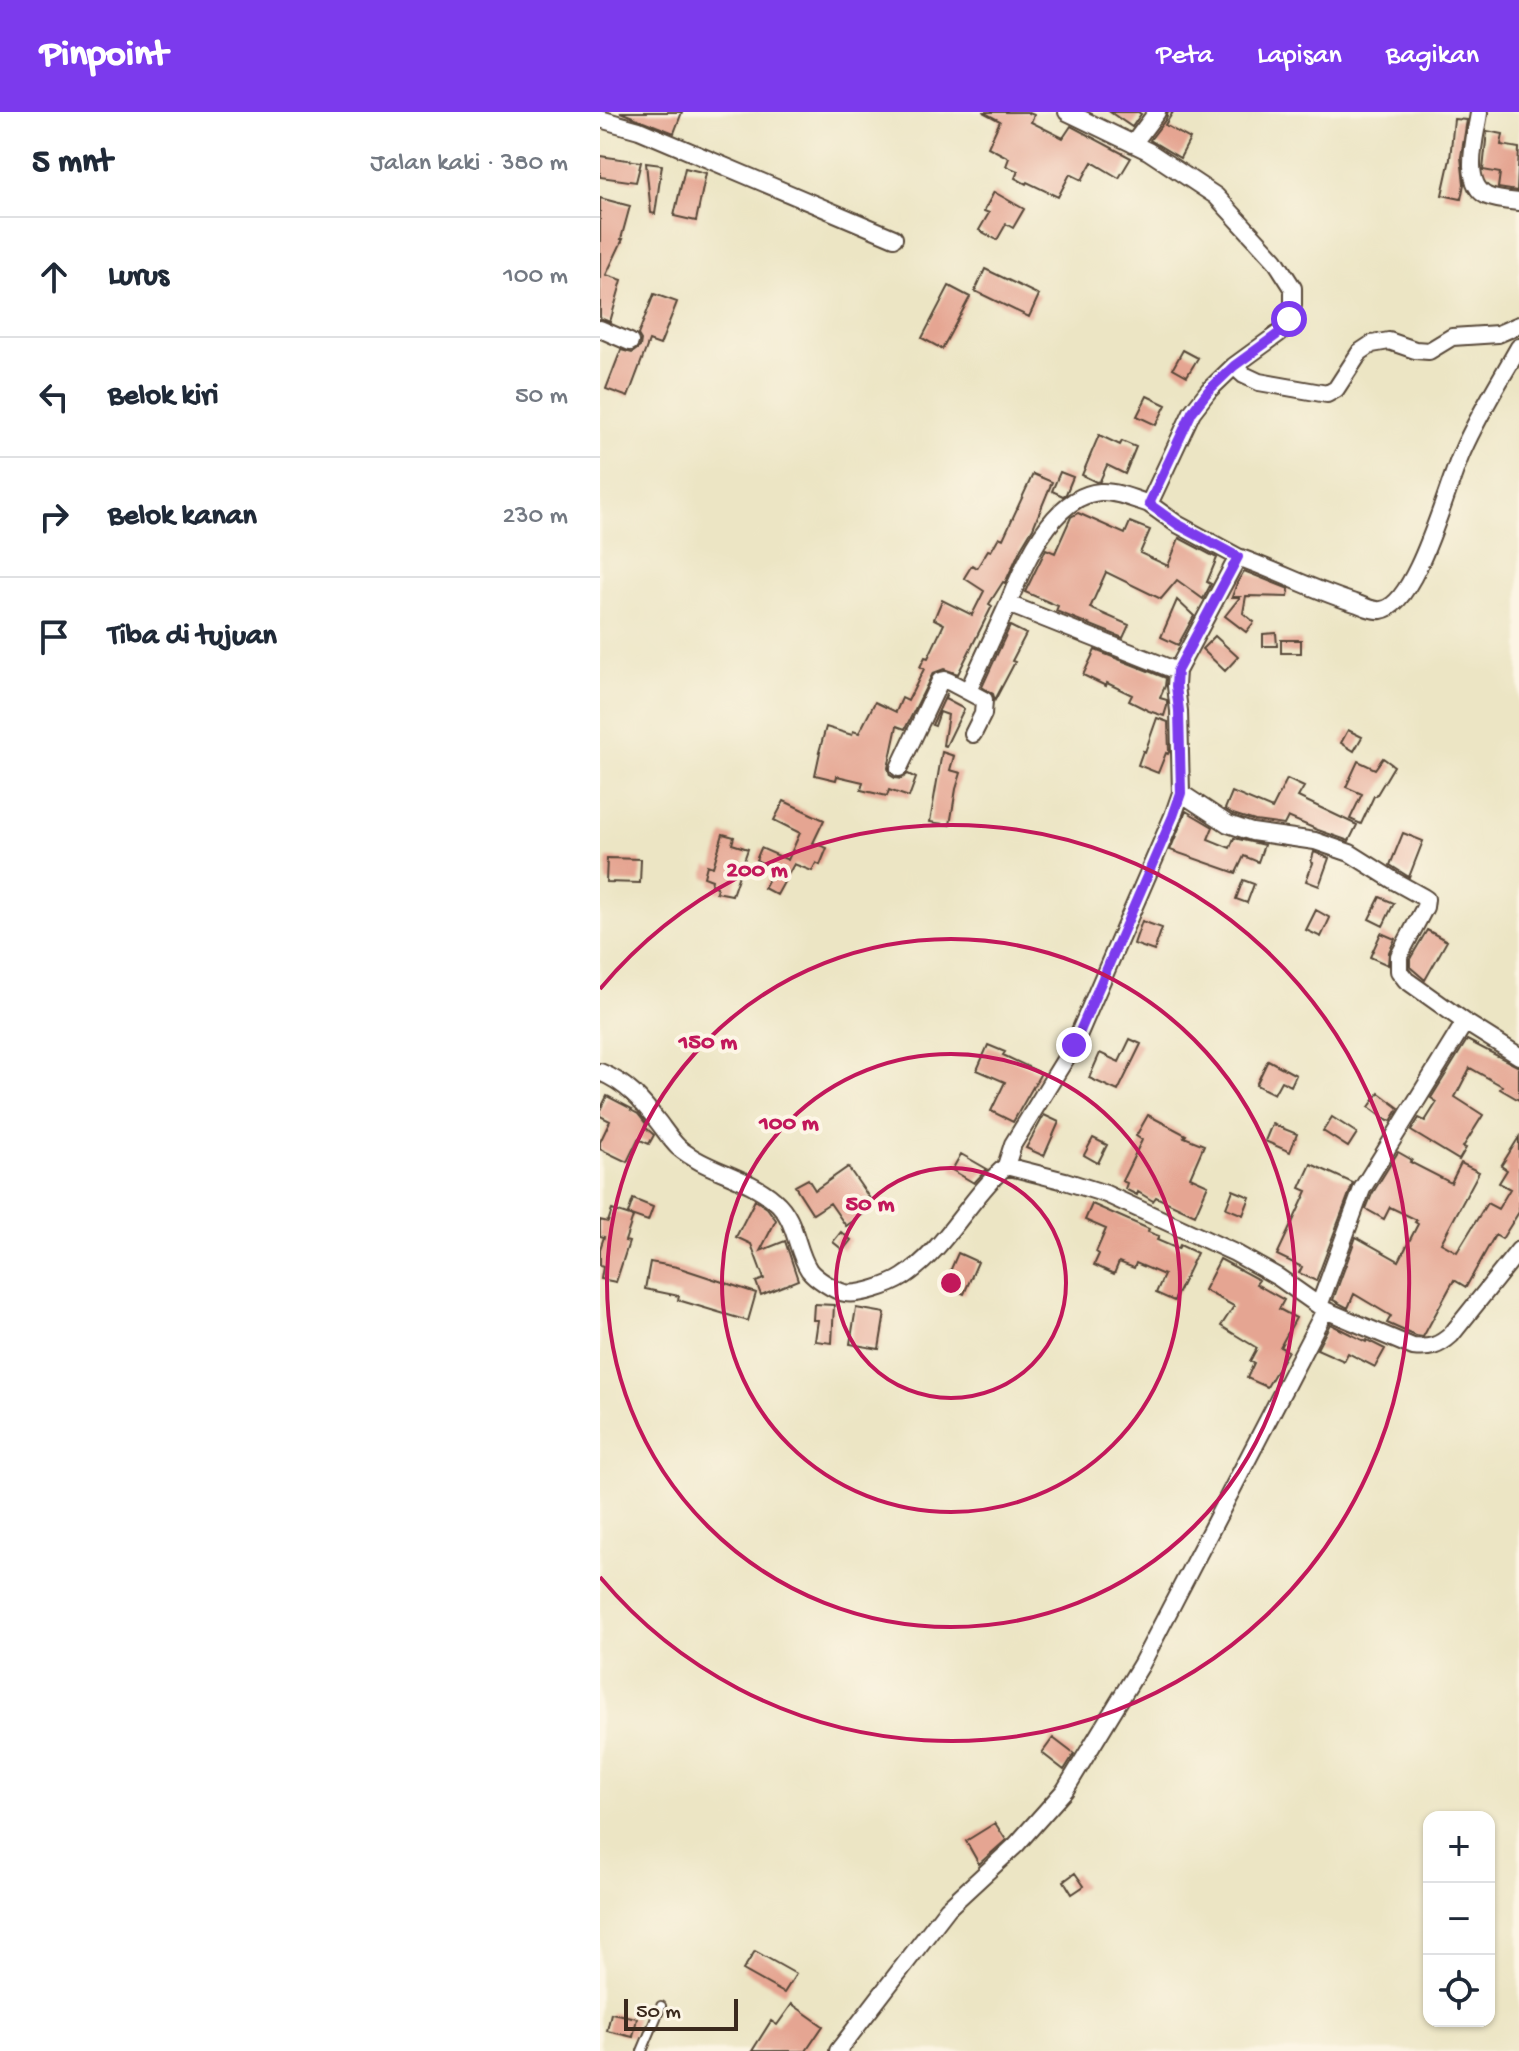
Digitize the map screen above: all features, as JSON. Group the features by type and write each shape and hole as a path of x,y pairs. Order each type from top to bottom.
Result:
{"street":[{"path":"1067,112 1148,151 1216,196 1275,260 1293,288 1293,305 1282,331 1234,366 1192,412 1149,504"},
{"path":"1133,144 1157,112"},
{"path":"1479,113 1473,155 1474,184 1488,197 1519,202"},
{"path":"602,124 639,130 894,238"},
{"path":"1234,366 1259,382 1327,394 1336,389 1360,352 1372,344 1389,341 1415,350 1429,351 1452,337 1498,334 1519,325"},
{"path":"600,329 630,342"},
{"path":"968,691 1038,540 1058,514 1084,495 1103,492 1149,504 1177,524 1238,557 1336,598 1378,611 1395,605 1420,565 1462,451 1519,347"},
{"path":"600,1072 616,1079 633,1093 679,1147 715,1168 744,1180 775,1200 789,1218 807,1268 815,1277 844,1293 857,1293 900,1279 926,1260 991,1178 1006,1166 1013,1144 1074,1045 1181,793 1177,671 1238,557"},
{"path":"1008,604 1177,671"},
{"path":"899,768 937,685 945,680 985,702 973,734"},
{"path":"1181,793 1228,824 1252,832 1315,841 1350,853 1426,899 1425,907 1399,956 1399,971 1406,980 1465,1022 1519,1056"},
{"path":"838,2051 948,1908 1016,1845 1065,1790 1141,1665 1322,1308 1362,1189 1465,1022"},
{"path":"1006,1166 1106,1194 1235,1253 1278,1277 1322,1308 1413,1347 1439,1346 1519,1250"}],"lane":[{"path":"642,2051 661,2006"}],"building":[{"path":"620,112 682,112 674,133"},
{"path":"983,112 1027,112 1034,115 1031,122 1063,138 1071,126 1131,158 1119,178 1092,162 1082,180 1070,174 1058,197 1015,178 1018,171 1006,166 1009,158 988,147 1000,121"},
{"path":"1110,112 1138,112 1141,114 1132,127"},
{"path":"1168,112 1173,112 1165,125 1190,139 1180,158 1150,140"},
{"path":"1454,119 1467,120 1461,157 1464,184 1461,199 1442,195"},
{"path":"1487,131 1503,134 1501,145 1519,148 1517,191 1498,188 1500,173 1483,170"},
{"path":"600,156 641,162 636,182 600,177"},
{"path":"646,163 662,165 655,214 651,213"},
{"path":"685,168 706,173 696,221 674,216"},
{"path":"994,192 1024,209 1013,228 1006,224 997,240 979,230 989,213 984,211"},
{"path":"600,198 630,206 623,239 606,275 622,280 610,322 600,318"},
{"path":"985,269 1039,295 1029,317 975,291"},
{"path":"949,286 970,297 942,349 922,338"},
{"path":"654,294 677,302 660,345 649,341 628,397 606,389 621,350 632,353 640,347 638,335"},
{"path":"1183,350 1198,358 1187,376 1173,368"},
{"path":"1147,396 1166,405 1156,425 1137,416"},
{"path":"1099,435 1120,445 1122,441 1136,447 1125,474 1107,465 1100,481 1096,482 1082,475"},
{"path":"1060,472 1073,477 1063,496 1052,491"},
{"path":"1033,474 1052,482 1033,528 1005,583 989,604 992,606 958,674 944,669 933,673 905,729 897,726 888,768 895,778 901,779 908,774 916,778 909,797 889,790 887,796 861,790 863,782 815,775 826,727 852,735 853,731 859,733 875,702 896,712 902,698 908,701 924,669 920,667 925,657 928,658 944,624 934,619 942,600 972,615 984,591 964,578 972,565 977,568 999,537 1003,539"},
{"path":"1078,513 1125,534 1130,522 1150,530 1140,553 1168,566 1179,538 1217,558 1207,582 1211,584 1203,599 1177,580 1161,599 1106,572 1090,608 1129,625 1123,638 1056,611 1058,606 1025,592 1046,549 1055,553 1071,517"},
{"path":"1244,571 1289,589 1288,597 1246,596 1243,613 1254,622 1246,632 1225,616 1240,597 1232,597"},
{"path":"1177,600 1194,616 1178,645 1161,637"},
{"path":"1010,626 1026,634 995,700 993,694 982,687"},
{"path":"1276,633 1277,646 1263,646 1263,634"},
{"path":"1215,636 1238,657 1225,671 1202,649"},
{"path":"1281,640 1301,640 1301,653 1281,653"},
{"path":"1095,650 1166,678 1160,698 1167,700 1164,716 1129,701 1132,695 1083,675"},
{"path":"947,693 945,699 964,709 946,746 943,745 948,715 940,712 935,726 932,725"},
{"path":"1157,718 1168,722 1169,752 1158,773 1138,765"},
{"path":"1348,730 1362,737 1354,751 1341,743"},
{"path":"942,752 954,756 950,770 961,773 950,825 930,822"},
{"path":"1383,758 1394,766 1374,796 1361,824 1350,819 1362,794 1346,787 1358,761 1375,769"},
{"path":"1287,779 1304,787 1298,797 1357,825 1349,841 1288,817 1284,825 1255,821 1225,809 1232,792 1272,809"},
{"path":"784,801 824,820 813,843 827,848 820,865 816,863 812,871 794,864 777,895 764,888 774,869 756,860 761,848 788,860 800,833 774,820"},
{"path":"1186,811 1213,827 1208,839 1230,848 1234,838 1264,845 1258,862 1244,856 1236,873 1170,850"},
{"path":"1403,833 1423,841 1409,877 1390,865"},
{"path":"723,834 734,837 732,844 748,849 732,895 716,892 717,887 711,885 712,880 704,877 707,865 713,867"},
{"path":"1314,852 1329,858 1319,886 1306,881"},
{"path":"607,858 641,859 640,883 606,882"},
{"path":"1243,880 1254,884 1247,903 1236,899"},
{"path":"1380,897 1394,903 1383,926 1369,919"},
{"path":"1316,910 1330,918 1321,937 1306,930"},
{"path":"1142,921 1162,928 1154,951 1134,944"},
{"path":"1427,930 1447,941 1425,980 1410,967 1410,959"},
{"path":"1381,933 1395,939 1389,952 1388,965 1370,957"},
{"path":"1130,1039 1141,1044 1118,1091 1089,1078 1100,1053 1119,1062"},
{"path":"1467,1040 1519,1067 1519,1100 1500,1089 1502,1086 1470,1068 1455,1097 1483,1115 1463,1147 1466,1148 1459,1160 1411,1131 1419,1118 1425,1121 1437,1102 1431,1098"},
{"path":"988,1045 1041,1073 1013,1122 991,1111 1005,1082 977,1070"},
{"path":"1268,1060 1296,1075 1291,1086 1281,1081 1274,1094 1256,1085"},
{"path":"1379,1093 1399,1108 1391,1121 1369,1107"},
{"path":"607,1096 632,1109 654,1135 649,1144 638,1139 627,1162 600,1149 610,1121 600,1116"},
{"path":"1044,1115 1059,1122 1044,1156 1026,1148"},
{"path":"1148,1115 1204,1145 1190,1177 1208,1185 1195,1215 1156,1197 1153,1201 1125,1189 1127,1183 1122,1181 1142,1140 1136,1136"},
{"path":"1332,1117 1357,1133 1348,1147 1323,1131"},
{"path":"1272,1124 1297,1134 1290,1152 1265,1141"},
{"path":"1519,1137 1519,1212 1502,1239 1495,1235 1466,1287 1454,1280 1423,1337 1387,1323 1391,1316 1354,1294 1348,1308 1333,1300 1356,1237 1399,1261 1418,1224 1415,1222 1417,1220 1390,1207 1384,1219 1366,1209 1398,1152 1412,1160 1410,1162 1451,1183 1461,1163 1479,1172 1441,1243 1457,1252 1487,1203 1498,1209 1510,1189 1499,1183 1507,1170 1501,1166"},
{"path":"1093,1138 1107,1145 1098,1163 1084,1155"},
{"path":"961,1154 987,1169 974,1183 952,1170"},
{"path":"1311,1164 1353,1183 1316,1281 1299,1273 1302,1267 1277,1255 1307,1191 1300,1188"},
{"path":"848,1167 875,1206 846,1226 830,1203 813,1214 795,1186 808,1179 815,1190"},
{"path":"1233,1190 1250,1197 1243,1215 1226,1208"},
{"path":"633,1199 653,1207 648,1221 628,1214"},
{"path":"755,1200 767,1208 776,1220 760,1251 785,1241 798,1280 761,1295 756,1282 764,1279 751,1244 736,1237"},
{"path":"1092,1204 1149,1229 1148,1232 1159,1236 1157,1240 1197,1253 1174,1301 1156,1293 1164,1275 1136,1263 1134,1268 1119,1262 1114,1274 1094,1265 1106,1229 1085,1220"},
{"path":"612,1210 633,1217 625,1241 629,1242 616,1282 601,1279 603,1267 600,1266 604,1237 600,1236 600,1220 608,1222"},
{"path":"841,1232 851,1240 843,1250 833,1242"},
{"path":"958,1253 978,1262 964,1294 944,1285"},
{"path":"1220,1259 1259,1280 1256,1284 1284,1300 1279,1309 1296,1318 1280,1347 1288,1351 1267,1387 1247,1378 1254,1363 1250,1361 1257,1348 1221,1326 1234,1306 1204,1290"},
{"path":"650,1262 677,1267 756,1293 748,1321 678,1300 679,1296 645,1289"},
{"path":"814,1304 834,1305 832,1343 815,1341 818,1320 813,1320"},
{"path":"856,1308 885,1313 879,1349 850,1344"},
{"path":"1330,1324 1385,1349 1375,1367 1348,1353 1344,1361 1317,1349"},
{"path":"1053,1738 1074,1754 1064,1770 1042,1753"},
{"path":"995,1823 1006,1840 979,1864 966,1841"},
{"path":"1075,1873 1084,1886 1072,1894 1064,1881"},
{"path":"755,1951 796,1974 784,1993 743,1970"},
{"path":"792,2004 823,2026 806,2051 752,2051 771,2021 777,2025"},
{"path":"611,2013 637,2018 633,2037 607,2031"}],"route":[{"path":"1074,1045 1181,793 1177,671 1238,557 1177,524 1149,504 1192,412 1234,366 1282,331 1289,319"}]}
